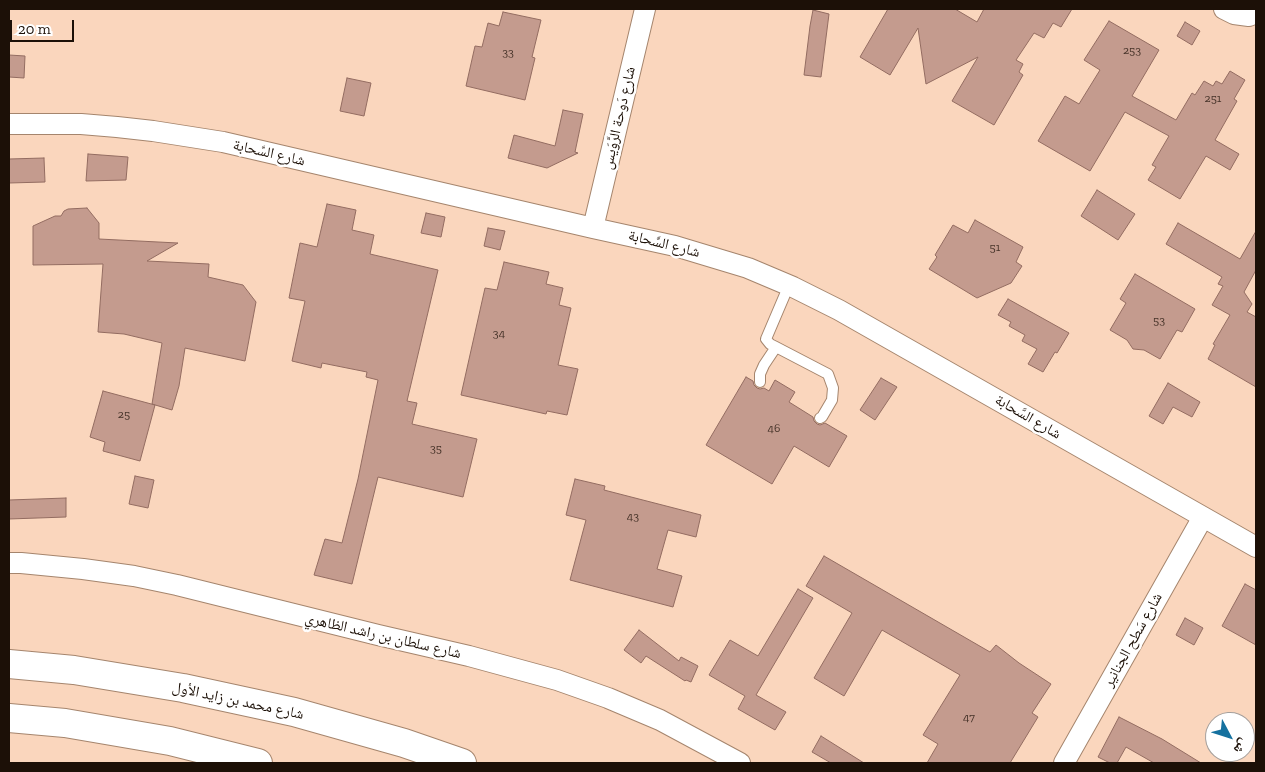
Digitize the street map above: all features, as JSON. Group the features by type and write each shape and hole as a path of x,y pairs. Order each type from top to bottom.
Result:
{"main road":[{"name":"شارع محمد بن زايد الأول","path":"9,664 74,670 183,688 284,710 404,743 462,763"},
{"path":"9,718 65,724 170,741 258,763"}],"street":[{"name":"شارع دَوحة الرِّوَيس","path":"593,228 646,9"},
{"path":"1224,9 1234,14 1249,16 1256,13"},
{"name":"شارع السَّحابة","path":"9,124 81,124 117,127 223,142 675,246 748,268 790,285 839,310 1256,547"},
{"name":"شارع سَطح الجنانير","path":"1064,763 1203,517"},
{"name":"شارع سلطان بن راشد الظاهري","path":"9,563 84,569 134,576 378,636 469,656 557,680 608,698 660,720 740,763"}],"lane":[{"path":"790,285 766,339 770,344 828,374 833,388 832,400 820,418"},
{"path":"760,382 760,374 764,365 776,347"}],"building":[{"path":"888,9 955,9 977,22 984,9 1072,9 1061,27 1053,23 1044,38 1034,33 1016,60 1023,64 1019,72 1023,75 994,125 952,101 978,57 926,84 918,28 890,75 860,57"},
{"path":"813,10 829,14 821,77 804,75"},
{"path":"503,12 541,20 532,57 535,58 525,100 466,86 475,46 482,47 488,23 499,26"},
{"path":"1109,21 1159,50 1132,96 1176,120 1192,93 1195,95 1204,81 1213,86 1216,81 1222,84 1230,71 1245,80 1234,99 1237,101 1215,140 1239,154 1230,170 1206,156 1180,199 1148,180 1156,167 1152,165 1169,136 1125,112 1090,171 1038,141 1065,96 1079,104 1100,70 1084,60"},
{"path":"1185,22 1200,31 1192,45 1177,36"},
{"path":"9,55 25,56 24,78 9,77"},
{"path":"347,78 371,83 364,116 340,111"},
{"path":"563,110 583,114 575,152 578,153 547,168 508,158 514,135 555,146"},
{"path":"88,154 128,157 126,180 86,181"},
{"path":"44,158 45,182 9,183 9,159"},
{"path":"1097,190 1135,214 1118,240 1081,216"},
{"path":"327,204 356,210 352,230 374,235 370,254 438,270 407,401 417,403 412,424 477,439 463,497 378,477 352,584 314,575 325,539 342,543 358,479 378,380 366,377 367,372 322,363 321,368 292,361 305,301 289,298 300,243 317,247"},
{"path":"87,208 99,223 99,239 178,243 147,261 209,264 208,277 243,285 256,302 245,361 185,348 179,386 172,410 152,404 162,343 124,334 98,332 103,264 33,265 33,226 55,216 61,216 68,209"},
{"path":"426,213 445,217 441,237 421,233"},
{"path":"975,220 1023,247 1016,262 1022,266 1011,283 977,298 929,269 953,225 968,233"},
{"path":"1178,223 1240,259 1256,231 1256,270 1244,292 1252,304 1247,312 1256,317 1256,387 1208,359 1215,345 1213,344 1230,315 1212,305 1223,286 1218,284 1222,277 1166,244"},
{"path":"488,228 505,231 500,250 484,246"},
{"path":"504,262 549,272 546,284 563,288 559,305 571,308 558,365 578,369 567,415 547,411 546,414 461,395 485,288 497,290"},
{"path":"1135,274 1195,309 1182,332 1177,330 1160,359 1144,350 1133,349 1127,340 1110,330 1126,303 1120,299"},
{"path":"1008,299 1069,333 1043,372 1028,364 1037,349 1022,341 1025,335 1009,326 1011,322 998,315"},
{"path":"746,377 753,381 757,388 764,388 769,391 775,380 795,392 789,402 813,417 817,424 825,423 847,436 829,467 794,446 772,484 706,445"},
{"path":"881,378 897,387 875,420 860,410"},
{"path":"1168,383 1200,402 1192,417 1173,407 1163,424 1149,416"},
{"path":"103,391 155,405 140,461 103,451 105,442 90,437"},
{"path":"135,476 154,480 148,508 129,504"},
{"path":"575,479 605,486 604,490 701,515 696,537 668,530 657,569 682,576 673,607 570,580 586,520 566,515"},
{"path":"66,498 66,517 9,519 9,500"},
{"path":"824,556 990,652 996,645 1051,684 1032,713 1038,717 1010,763 927,763 938,744 923,735 960,675 882,630 844,696 814,678 852,613 806,586"},
{"path":"1245,584 1256,590 1256,645 1222,626"},
{"path":"798,589 813,598 756,695 786,712 775,730 738,709 745,696 709,675 730,640 758,656"},
{"path":"1185,618 1203,628 1194,645 1176,635"},
{"path":"639,630 679,661 681,657 698,666 691,682 685,681 646,656 641,663 624,650"},
{"path":"1119,717 1162,739 1201,763 1154,763 1126,747 1117,763 1110,763 1098,757"},
{"path":"821,736 864,763 831,763 812,752"}]}
